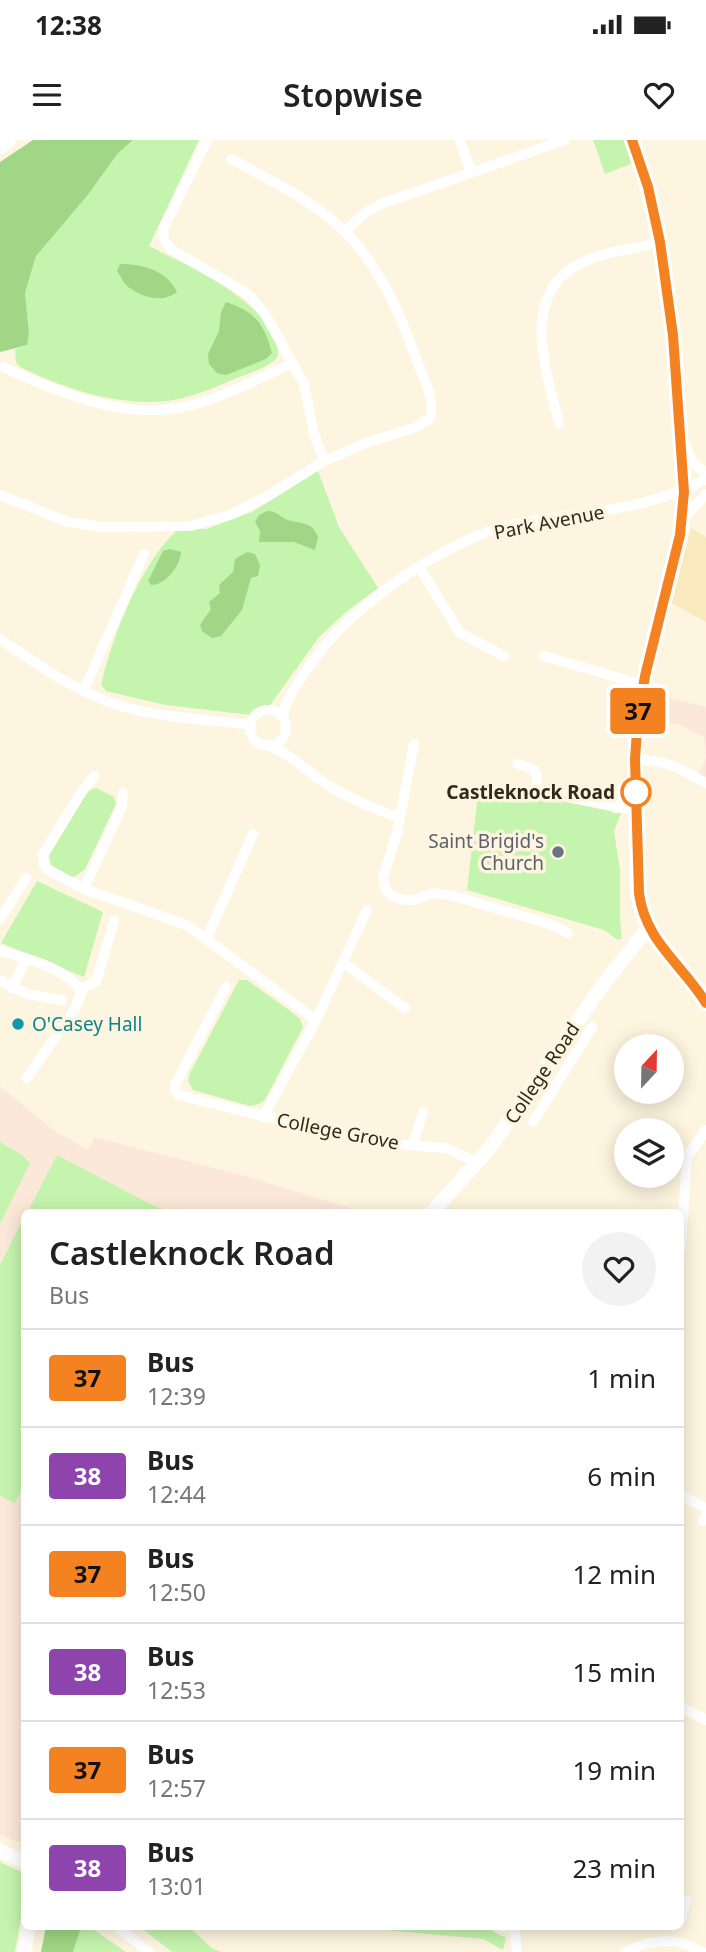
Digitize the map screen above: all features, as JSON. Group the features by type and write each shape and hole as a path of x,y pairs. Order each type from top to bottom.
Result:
{"highway":[{"path":"0,143 5,140"}],"main road":[{"path":"632,140 648,187 660,242 673,335 684,492 681,522 643,685 636,734 639,893 641,910 648,928 706,1002"}],"street":[{"path":"207,140 163,229 164,240 172,250 250,296 278,333 307,392 314,434 324,461"},
{"path":"460,140 471,172"},
{"path":"345,231 365,213 382,204 565,140"},
{"path":"0,495 68,522 104,527 190,526 230,514 268,496 324,461 424,424 430,418 432,411 428,393 395,303 345,231 286,188 231,159"},
{"path":"559,423 542,344 542,314 549,293 556,283 577,265 660,242"},
{"path":"4,367 70,396 108,407 151,411 181,408 293,363"},
{"path":"678,417 692,462 706,473"},
{"name":"Park Avenue","path":"283,718 286,702 324,646 352,618 419,567 457,546 505,527 594,514 684,492 706,479"},
{"path":"681,522 688,511 706,494"},
{"path":"84,690 144,554"},
{"path":"419,567 460,633 504,656"},
{"path":"0,639 46,671 126,708 251,724"},
{"path":"544,656 643,685"},
{"path":"266,746 277,743 285,735 286,729 283,718 268,710 257,714 251,724 252,736 260,744 266,746 278,748 325,783 349,797 400,818"},
{"path":"414,744 400,818 383,878 385,888 397,899 414,900 433,893 450,895 550,924 568,933"},
{"path":"635,759 660,760 673,764 706,783"},
{"path":"518,764 533,769 537,774 536,789 543,793 637,811"},
{"path":"94,776 43,854 44,866 84,889 125,905 175,919 207,938 316,1020"},
{"path":"616,808 618,789"},
{"path":"84,889 122,806 122,793"},
{"path":"207,938 253,834"},
{"path":"0,919 24,881 32,891"},
{"name":"College Grove","path":"263,1117 316,1020 368,910"},
{"path":"79,989 96,982 114,921"},
{"name":"College Road","path":"435,1209 500,1135 599,990 648,928"},
{"path":"0,951 72,978 81,997 27,1078"},
{"path":"12,988 26,959"},
{"path":"344,963 405,1008"},
{"path":"0,981 27,993 62,1000"},
{"name":"College Grove","path":"226,987 174,1090 178,1095 324,1131 413,1145 446,1147 478,1163"},
{"path":"533,1122 592,1027"},
{"path":"556,1053 570,1061"},
{"name":"College Grove","path":"413,1145 423,1112"},
{"path":"684,1209 687,1157 706,1130"},
{"path":"684,1497 706,1508"},
{"path":"684,1709 706,1720"},
{"path":"0,1850 21,1860"},
{"path":"684,1910 687,1900"},
{"path":"24,1952 28,1930"},
{"path":"121,1930 149,1952"},
{"path":"514,1930 517,1952"},
{"path":"675,1940 677,1930"},
{"path":"625,1952 656,1940 675,1940 703,1952"}],"shaded area":[{"path":"691,528 706,537 706,622 672,603"},
{"path":"651,693 706,707 706,758 704,737 677,724 650,719"},
{"path":"706,758 706,780 698,776"},
{"path":"0,1086 52,1129 88,1150 94,1137 245,1176 354,1209 21,1209 21,1843 0,1835"}],"green space":[{"path":"33,140 133,140 118,153 87,196 36,256 25,293 29,333 27,345 0,352 0,162"},
{"path":"133,140 199,140 149,246 207,276 248,304 275,338 278,357 263,368 184,398 167,401 129,401 92,394 37,375 20,367 16,362 15,349 27,345 29,333 25,293 36,256 87,196 118,153"},
{"path":"593,140 624,140 633,163 605,174"},
{"path":"120,264 137,265 160,273 177,292 165,298 152,298 139,293 124,283 117,271"},
{"path":"226,302 245,310 257,320 266,334 272,353 266,359 226,375 217,373 209,364 208,354 219,331 221,312"},
{"path":"318,471 339,527 378,588 319,637 271,704 251,715 165,705 106,691 101,685 120,624 151,561 177,530 206,529 252,512"},
{"path":"267,511 313,528 318,537 315,550 294,542 259,542 260,531 255,522 259,515"},
{"path":"170,549 181,552 178,563 167,578 151,585 148,581 163,551"},
{"path":"247,552 255,554 260,565 258,576 251,578 242,610 221,636 212,638 202,631 200,625 211,609 209,602 220,593 219,585 233,572 235,559"},
{"path":"479,784 621,813 614,831 620,870 622,938 618,940 604,930 467,890"},
{"path":"96,788 114,797 116,804 85,869 76,876 67,878 51,865 49,856 88,791"},
{"path":"37,881 103,912 84,977 1,943"},
{"path":"239,980 247,980 293,1013 300,1019 303,1027 265,1100 250,1106 193,1090 188,1081"},
{"path":"0,1142 30,1163 0,1224"},
{"path":"57,1155 164,1209 29,1209"},
{"path":"21,1223 21,1490 15,1503 0,1496 0,1265"},
{"path":"0,1862 21,1872 21,1917 15,1952 0,1952"},
{"path":"45,1930 94,1930 126,1952 41,1952"},
{"path":"45,1930 80,1930 73,1952 41,1952"},
{"path":"144,1930 192,1930 212,1948 221,1952 172,1952"},
{"path":"386,1930 490,1930 506,1938 503,1950 483,1939"}],"bus line":[{"name":"37","path":"632,140 648,187 660,242 673,335 684,492 680,535 645,676 636,734 639,893 641,910 648,928 706,1003"}],"place":[{"name":"Castleknock Road","path":"636,792"},
{"name":"Saint Brigid's Church","path":"558,852"},
{"name":"O'Casey Hall","path":"18,1024"}]}
